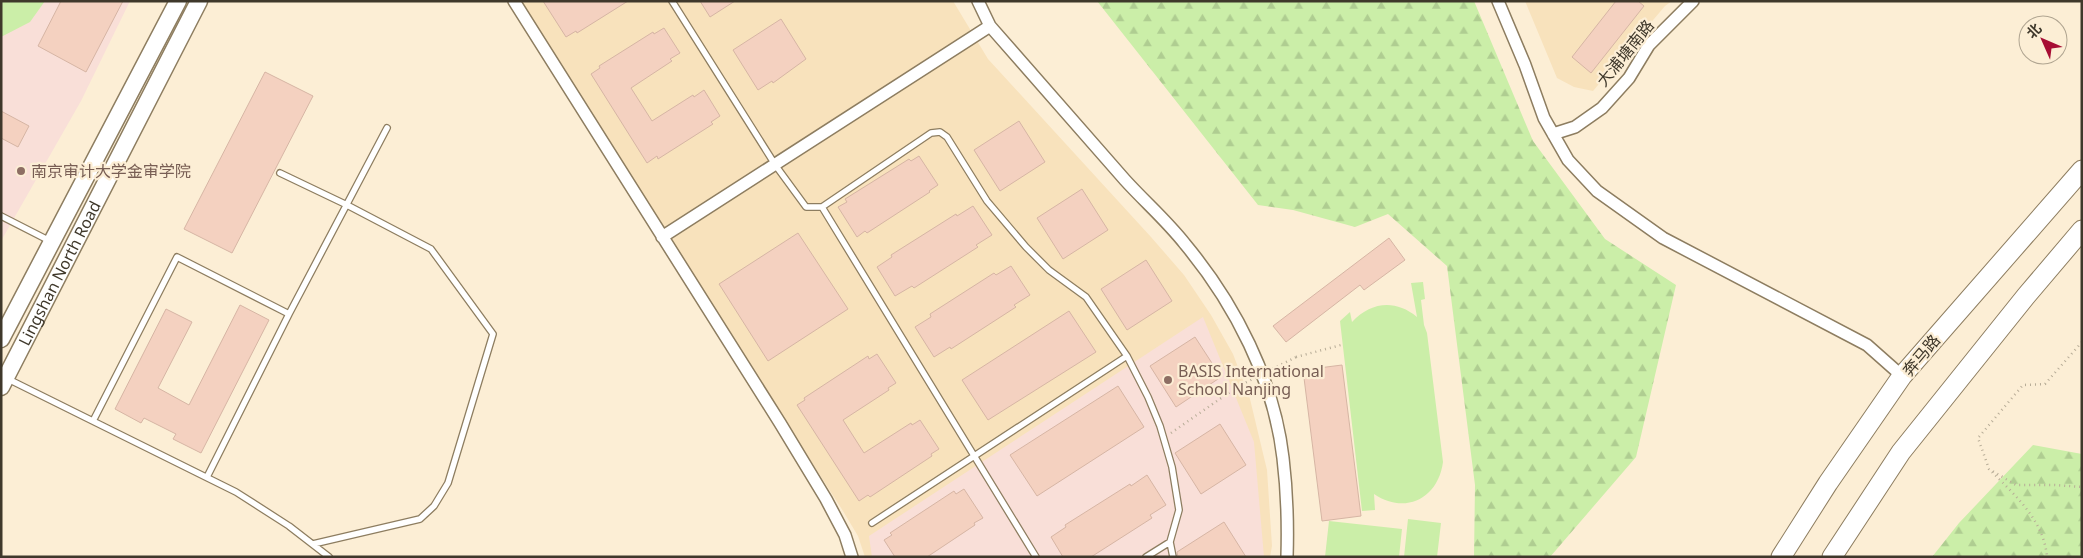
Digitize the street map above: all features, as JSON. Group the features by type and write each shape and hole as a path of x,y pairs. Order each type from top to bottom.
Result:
{"main road":[{"name":"奔马路","path":"1781,557 1828,483 1902,376 2082,170"},
{"path":"1832,557 1900,452 2082,230"}],"street":[{"name":"Lingshan North Road","path":"1,339 178,1"},
{"name":"Lingshan North Road","path":"4,382 199,1"},
{"path":"514,1 775,415 826,499 844,535 852,557"},
{"path":"978,1 990,26 1126,181 1185,244 1222,296 1251,346 1272,404 1283,457 1288,513 1286,557"},
{"path":"1498,1 1525,65 1544,118 1568,160 1597,191 1663,238 1867,345 1902,376"},
{"name":"大浦塘南路","path":"1553,134 1575,127 1602,108 1629,78 1649,45 1693,1"},
{"path":"662,237 776,166 990,26"}],"lane":[{"path":"672,1 776,166 806,207 822,207 931,133 940,132 947,137 987,200 1026,247 1049,270 1086,297 1127,356 1148,397 1164,438 1172,467 1179,510 1170,542 1173,557"},
{"path":"206,476 387,128"},
{"path":"280,173 347,205 431,249 493,334 448,483 434,506 420,519 313,544"},
{"path":"822,207 1036,557"},
{"path":"1,216 52,242"},
{"path":"93,421 177,256 289,314"},
{"path":"872,524 1127,356"},
{"path":"4,382 93,421 206,476 263,509 329,557"},
{"path":"1146,557 1170,542"}],"path":[{"path":"2048,557 2034,518 2020,500 1989,469 1978,438 2023,385 2045,384 2082,342"},
{"path":"1164,438 1237,387 1296,357 1340,345"},
{"path":"1989,469 2016,485 2082,487"}],"shaded area":[{"name":"南京审计大学金审学院","path":"1,1 130,1 81,101 1,241"},
{"path":"514,1 953,1 988,59 1151,237 1184,275 1211,315 1233,354 1250,399 1267,470 1272,546 1270,557 865,557 858,536 843,511"},
{"path":"1525,1 1672,1 1665,6 1593,91 1574,87 1557,78"},
{"name":"BASIS International School Nanjing","path":"1203,317 1254,442 1264,557 872,557 869,536"}],"green space":[{"path":"1,1 45,1 30,22 1,37"},
{"path":"1097,1 1474,1 1533,141 1605,239 1676,285 1636,457 1550,557 1474,557 1475,485 1447,266 1388,214 1355,227 1293,210 1258,205"},
{"path":"1423,282 1425,299 1421,300 1424,325 1427,333 1443,462 1440,475 1427,494 1418,500 1408,503 1397,503 1374,494 1375,510 1362,511 1340,321 1350,312 1352,322 1367,310 1383,305 1400,307 1417,317 1411,283"},
{"path":"2033,445 2082,454 2082,557 1932,557 1959,523"},
{"path":"1408,519 1441,523 1437,557 1404,557"},
{"path":"1329,521 1402,529 1399,557 1325,557"}],"building":[{"path":"61,1 123,1 86,72 38,46"},
{"path":"543,1 628,1 577,33 576,31 566,37"},
{"path":"700,1 735,1 710,17"},
{"path":"1616,1 1638,1 1644,6 1591,73 1572,57"},
{"path":"781,19 806,59 773,83 772,81 758,90 733,50"},
{"path":"664,28 680,53 670,59 672,61 631,88 652,121 704,90 720,116 711,122 713,124 658,159 657,156 647,163 591,74 600,68 599,66 653,32 654,34"},
{"path":"265,72 313,96 232,253 184,229"},
{"path":"1,111 29,126 18,147 1,138"},
{"path":"1019,121 1045,162 1000,191 974,150"},
{"path":"919,156 938,185 867,233 865,231 857,237 838,207 847,202 845,199 909,159 911,161"},
{"path":"1082,189 1108,230 1063,259 1037,218"},
{"path":"973,206 992,235 976,245 978,247 914,288 912,286 895,296 877,267 892,257 891,255 956,214 957,216"},
{"path":"798,233 848,309 768,361 719,284"},
{"path":"1389,238 1405,260 1364,290 1360,285 1286,342 1273,326"},
{"path":"1146,260 1172,301 1127,330 1101,289"},
{"path":"1011,266 1030,295 1014,305 1016,307 951,349 950,347 934,357 915,327 931,317 930,314 994,273 996,275"},
{"path":"240,305 269,320 201,453 173,439 176,434 144,418 141,423 115,409 166,309 192,322 158,388 189,405"},
{"path":"1069,311 1096,352 988,420 962,380"},
{"path":"1195,337 1221,377 1176,407 1150,366"},
{"path":"877,354 896,383 888,388 889,390 843,420 864,453 911,423 912,425 920,420 939,449 931,454 932,456 870,497 868,495 859,501 797,405 805,400 804,398 868,356 869,359"},
{"path":"1342,365 1361,516 1322,521 1303,370"},
{"path":"1118,386 1144,427 1037,496 1010,455"},
{"path":"1220,424 1246,465 1201,494 1175,453"},
{"path":"1147,475 1166,505 1150,515 1152,518 1091,557 1063,557 1051,537 1066,527 1065,525"},
{"path":"964,489 983,518 927,557 895,557 884,540 892,535 890,533 954,491 956,494"},
{"path":"1224,522 1246,557 1178,557 1177,552"}],"place":[{"name":"南京审计大学金审学院","path":"21,171"},
{"name":"BASIS International School Nanjing","path":"1168,380"}]}
